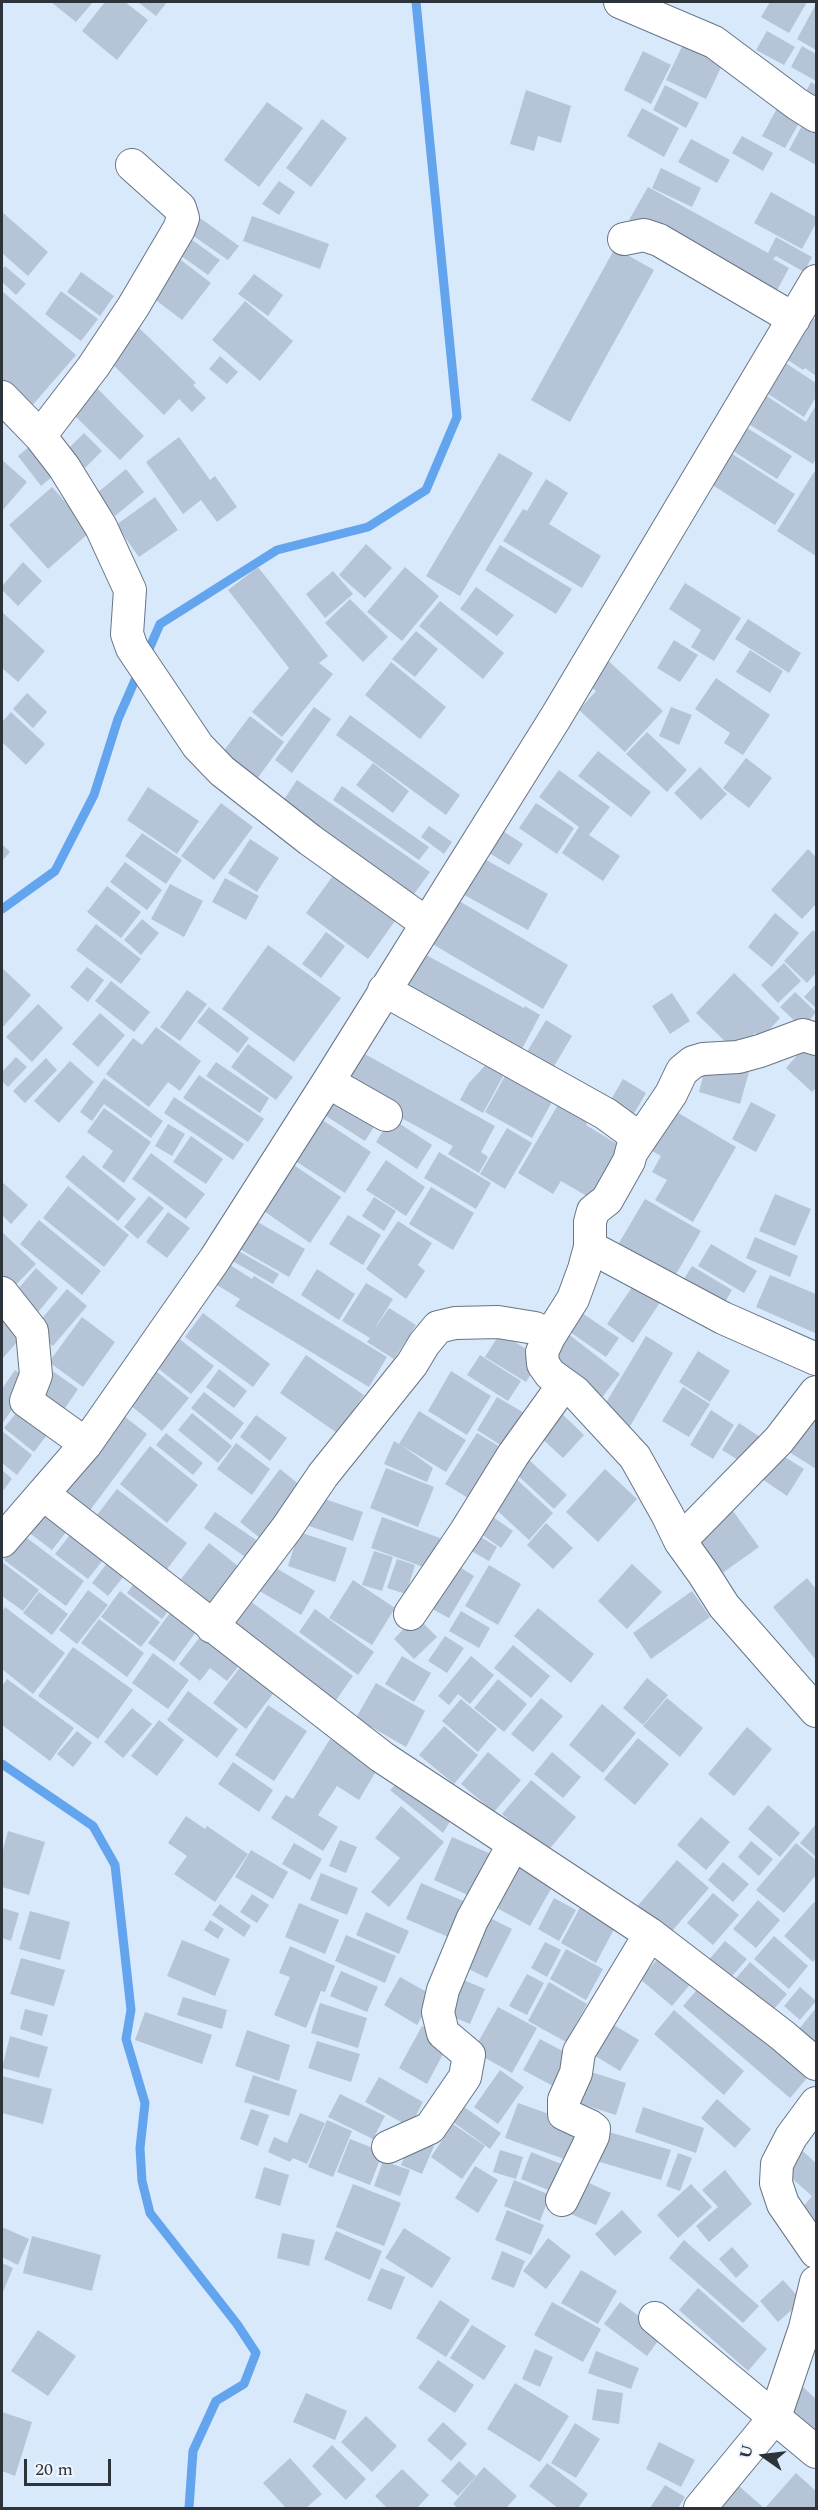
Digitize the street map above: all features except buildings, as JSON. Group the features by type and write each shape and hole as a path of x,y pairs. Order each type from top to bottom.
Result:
{"street":[{"path":"620,2 714,42 816,116"},
{"path":"40,436 93,367 133,307 179,229 183,218 180,208 132,165"},
{"path":"2,1541 86,1444 215,1259 328,1083 556,717 809,298 644,235 624,239"},
{"path":"2,397 40,436 102,527 130,590 127,634 132,648 198,746 222,771 310,840 426,923"},
{"path":"384,990 606,1114 632,1133 633,1150"},
{"path":"816,1039 803,1035 760,1052 738,1057 703,1059 693,1062 682,1071 671,1094 633,1150 607,1200 593,1211 590,1222 590,1247 573,1299 542,1352 543,1364 550,1374 583,1400 635,1457 680,1541 704,1573 724,1606 816,1711"},
{"path":"328,1083 386,1115"},
{"path":"590,1247 723,1318 816,1359"},
{"path":"2,1293 32,1331 36,1375 26,1401 86,1444"},
{"path":"212,1627 287,1528 323,1475 412,1364 438,1327 455,1323 498,1322 535,1328 549,1337"},
{"path":"410,1614 466,1531 513,1455 564,1384"},
{"path":"680,1541 779,1440 816,1392"},
{"path":"43,1494 382,1757 650,1934 782,2035 816,2064"},
{"path":"388,2147 430,2128 465,2077 469,2055 443,2033 438,2012 443,1990 472,1920 513,1845"},
{"path":"562,2200 593,2136 594,2129 564,2114 564,2100 576,2073 579,2052 650,1934"},
{"path":"816,2103 791,2137 777,2164 776,2182 783,2204 816,2252"},
{"path":"700,2508 775,2418 805,2328 816,2282"},
{"path":"656,2318 816,2452"}],"waterway":[{"path":"146,656 160,624 277,550 368,527 426,490 457,417 416,2"},
{"path":"2,909 55,871 94,795 118,719 139,671"},
{"path":"2,1764 93,1826 115,1865 131,2010 126,2039 145,2103 140,2148 142,2181 150,2213 237,2324 256,2353 244,2384 216,2401 193,2451 189,2508"}]}
